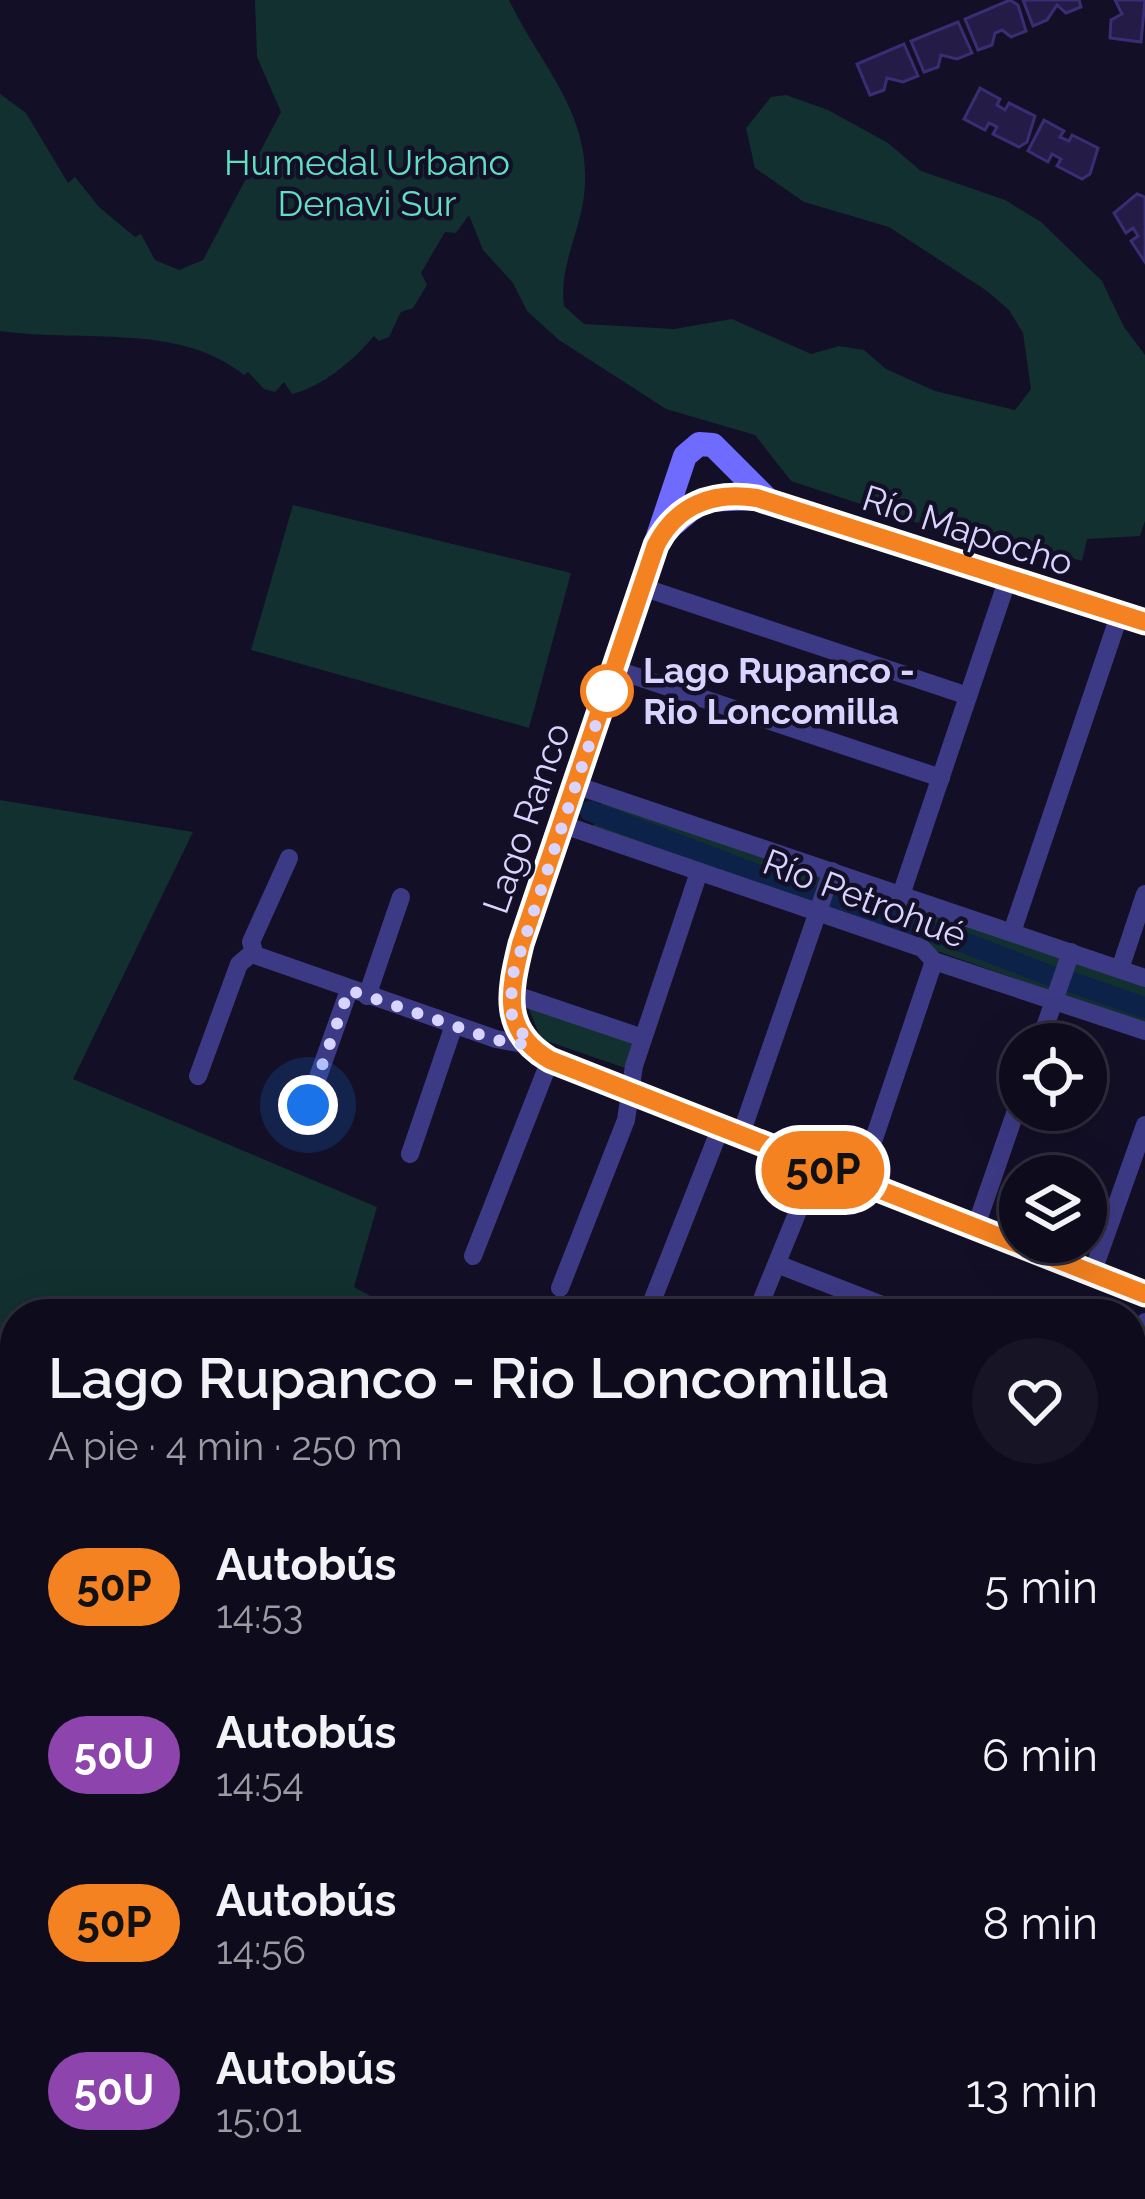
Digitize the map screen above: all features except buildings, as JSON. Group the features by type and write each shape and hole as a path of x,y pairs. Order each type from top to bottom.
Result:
{"street":[{"name":"Río Mapocho","path":"656,545 681,465 699,444 719,448 770,502"},
{"name":"Río Mapocho","path":"656,545 680,514 702,500 729,495 770,502 1145,622"},
{"name":"Lago Ranco","path":"510,993 561,824 656,545"},
{"path":"901,895 1007,581"},
{"path":"642,587 968,695"},
{"path":"1012,932 1119,616"},
{"path":"614,669 941,778"},
{"name":"Río Petrohué","path":"575,785 1145,978"},
{"name":"Río Petrohué","path":"561,824 922,948 934,961 1145,1031"},
{"path":"198,1076 239,964 253,953 265,907 274,898 289,858"},
{"path":"560,1288 626,1120 643,1037 699,872"},
{"path":"654,1299 730,1133 832,872"},
{"path":"1120,969 1145,894"},
{"path":"308,1105 401,898"},
{"path":"1046,1023 1071,952"},
{"path":"253,953 454,1025 529,1045"},
{"path":"859,1184 934,961"},
{"path":"643,1037 510,993 514,1023 529,1045 550,1060 1145,1294"},
{"path":"410,1154 454,1025"},
{"path":"473,1256 550,1060"},
{"path":"1092,1274 1145,1125"},
{"path":"975,1228 1009,1131"},
{"path":"762,1299 816,1167"},
{"path":"777,1264 867,1299"}],"green space":[{"name":"Humedal Urbano Denavi Sur","path":"255,0 509,0 562,93 581,141 584,196 563,292 564,306 584,324 674,329 732,319 811,354 839,346 864,350 886,369 935,391 1015,410 1031,389 1023,333 1009,310 889,227 804,202 755,168 746,128 771,97 786,95 828,110 888,143 921,171 1005,200 1041,222 1102,281 1124,327 1145,355 1145,521 1140,536 1087,539 1082,561 991,534 933,528 791,481 755,435 666,409 559,340 527,311 513,283 483,250 469,215 456,233 445,232 421,273 427,285 413,308 401,312 389,337 379,341 374,336 337,371 292,394 284,382 275,392 264,389 248,372 244,375 190,347 128,338 0,331 0,94 26,113 68,183 75,177 99,207 135,237 141,234 155,260 179,270 203,260 281,112 257,57"},
{"path":"293,505 571,573 529,728 251,650"},
{"path":"0,800 193,832 73,1079 377,1207 354,1287 376,1299 0,1299"},
{"path":"603,801 1145,983 1145,1024 592,830"},
{"path":"527,1004 636,1045 628,1069 541,1039"}],"waterway":[{"path":"590,811 813,896"},
{"path":"834,903 955,939 1051,976"},
{"path":"1071,982 1145,1008"}],"bus line":[{"name":"50P","path":"1145,622 757,498 716,496 690,506 671,522 656,545 521,944 509,1003 519,1033 550,1060 1145,1294"}],"place":[{"name":"Lago Rupanco - Rio Loncomilla","path":"607,691"}],"route":[{"path":"308,1105 349,990 496,1040 529,1045 511,1013 512,977 607,691"}]}
